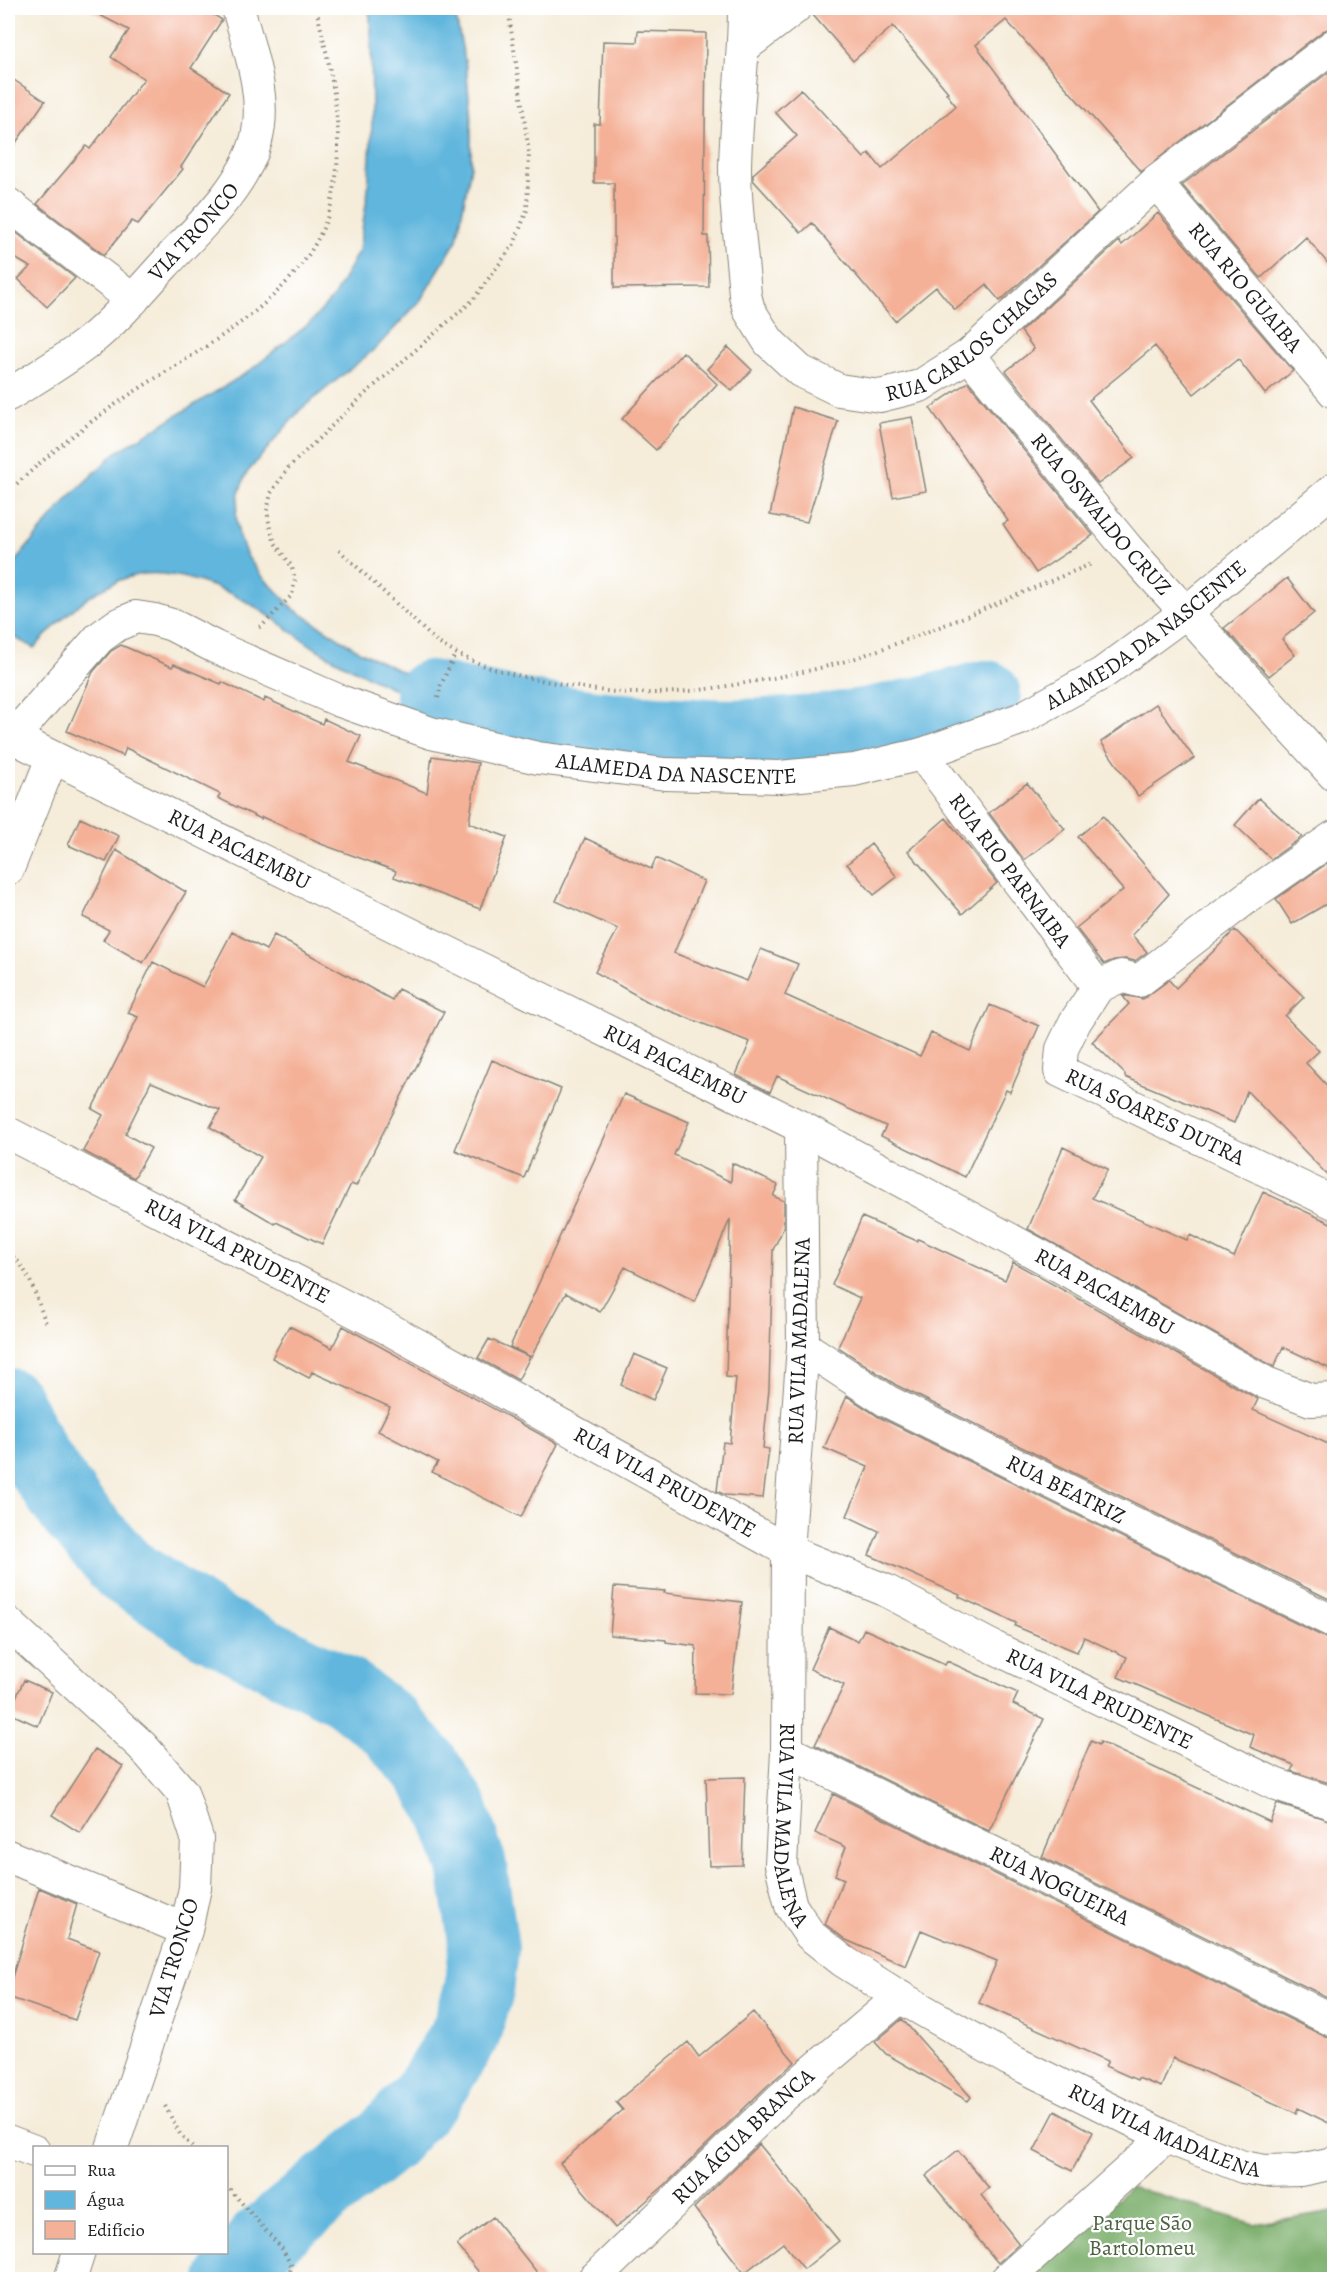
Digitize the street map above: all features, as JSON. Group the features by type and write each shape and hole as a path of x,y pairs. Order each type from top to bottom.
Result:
{"street":[{"path":"215,8 241,18"},
{"name":"RUA CARLOS CHAGAS","path":"744,8 744,47 737,108 735,170 745,295 749,310 770,342 800,370 839,390 880,396 920,386 969,355 1155,182 1335,45"},
{"path":"744,47 795,8"},
{"name":"VIA TRONCO","path":"8,395 53,368 93,338 133,300 220,203 246,167 256,141 261,108 241,18"},
{"name":"RUA RIO GUAIBA","path":"1155,182 1335,392"},
{"path":"8,204 133,300"},
{"name":"RUA OSWALDO CRUZ","path":"969,355 1128,549 1335,775"},
{"name":"ALAMEDA DA NASCENTE","path":"10,736 99,638 117,625 136,618 172,625 340,702 431,733 538,758 665,774 779,777 854,770 922,754 1020,719 1103,673 1185,613 1335,489"},
{"name":"RUA PACAEMBU","path":"10,736 801,1127 1042,1257 1266,1383 1311,1400 1335,1398"},
{"name":"RUA RIO PARNAIBA","path":"922,754 1098,987"},
{"path":"8,869 52,758"},
{"path":"1098,987 1120,976 1139,981 1245,899 1335,837"},
{"name":"RUA SOARES DUTRA","path":"1098,987 1075,1022 1062,1049 1060,1071 1335,1203"},
{"name":"RUA VILA MADALENA","path":"801,1127 803,1346 788,1551 787,1751 781,1865 791,1906 810,1935 843,1961 900,1997 1010,2060 1166,2137 1243,2167 1265,2171 1300,2170 1335,2163"},
{"name":"RUA VILA PRUDENTE","path":"8,1133 389,1329 788,1551 885,1590 987,1644 1277,1785 1335,1804"},
{"name":"RUA BEATRIZ","path":"803,1346 888,1401 1335,1622"},
{"name":"VIA TRONCO","path":"8,1623 142,1746 182,1792 197,1838 195,1888 186,1930 113,2146"},
{"name":"RUA NOGUEIRA","path":"787,1751 1335,2021"},
{"path":"8,1856 186,1930"},
{"name":"RUA ÁGUA BRANCA","path":"592,2280 780,2099 900,1997"},
{"path":"1006,2280 1166,2137"},
{"path":"8,2141 33,2151"},
{"path":"70,2280 79,2254"}],"path":[{"path":"8,492 68,439 105,412 213,342 267,301 296,272 319,239 333,198 338,164 338,117 331,73 316,8"},
{"path":"262,626 292,594 295,580 292,567 275,543 270,528 267,511 271,493 288,468 366,393 472,301 514,244 527,210 529,152 508,8"},
{"path":"339,549 437,642 454,654 524,678 591,689 638,693 697,691 784,676 869,654 1128,549"},
{"path":"441,685 454,654"},
{"path":"8,1254 13,1256 25,1270 46,1323"},
{"path":"228,2187 284,2250 291,2265 289,2280"}],"green space":[{"name":"Parque São Bartolomeu","path":"1131,2187 1254,2224 1334,2211 1334,2279 1023,2280"}],"water":[{"path":"369,8 454,8 466,66 471,117 471,166 457,240 420,301 376,348 300,410 246,474 239,493 236,515 239,536 247,556 260,574 295,610 359,651 434,687 426,703 370,678 329,656 246,601 198,581 164,574 133,576 104,587 67,615 34,648 8,634 8,570 69,497 115,453 248,372 311,322 334,296 359,250 368,190 372,123"}],"building":[{"path":"86,8 203,8 222,20 191,68 229,93 181,167 183,169 138,224 132,221 104,255 37,204 86,146 90,149 144,79 111,57 129,30"},
{"path":"813,8 1335,8 1335,27 1323,31 1141,172 1006,20 976,45 1098,212 1000,301 986,285 955,310 936,287 895,321 812,223 801,233 753,180 753,174 797,136 775,112 801,89 864,158 869,153 882,169 956,106 946,93 948,92 893,26 853,61 812,14"},
{"path":"638,31 706,33 704,236 708,236 709,287 614,288 614,183 594,183 594,124 600,124 603,41 637,42"},
{"path":"1335,67 1335,272 1306,237 1261,278 1182,185"},
{"path":"8,76 45,101 8,154"},
{"path":"1158,213 1293,371 1265,394 1238,359 1194,394 1155,346 1089,400 1134,458 1098,484 1006,371 1034,349 1021,331 1119,241 1122,245"},
{"path":"14,231 75,278 47,307 18,279 30,267 8,254 8,238"},
{"path":"728,347 752,370 732,391 707,369"},
{"path":"683,352 717,384 656,450 622,419"},
{"path":"968,382 1093,535 1036,573 1003,524 1008,521 930,408"},
{"path":"793,407 838,421 807,522 770,515"},
{"path":"912,417 926,491 893,497 879,423"},
{"path":"1287,578 1314,613 1282,639 1295,655 1269,676 1224,628"},
{"path":"121,645 172,667 174,664 221,684 222,682 264,702 265,698 322,724 324,719 361,736 349,762 427,793 432,756 478,763 469,823 507,837 480,909 394,877 396,871 318,843 262,817 261,819 218,798 220,794 126,748 123,756 67,731 93,672 111,651"},
{"path":"1156,704 1194,758 1138,796 1101,742"},
{"path":"1027,783 1065,829 1024,860 989,813"},
{"path":"1259,798 1302,837 1271,859 1235,825"},
{"path":"1103,816 1169,894 1132,935 1147,952 1135,961 1114,960 1104,964 1076,928 1123,890 1078,837"},
{"path":"80,818 119,836 106,862 68,845"},
{"path":"946,818 997,883 962,914 908,851"},
{"path":"585,838 651,869 656,858 704,881 674,953 747,981 761,949 798,964 785,995 920,1056 931,1033 970,1051 990,1005 1039,1026 1010,1092 1006,1090 965,1177 881,1136 886,1126 777,1076 770,1092 736,1075 750,1042 652,1004 595,972 618,929 556,901"},
{"path":"871,844 897,877 874,895 847,864"},
{"path":"116,850 186,892 143,963 103,940 109,930 83,917"},
{"path":"1329,862 1335,867 1335,899 1292,924 1276,899"},
{"path":"1235,930 1304,997 1285,1016 1319,1051 1306,1063 1335,1094 1335,1183 1247,1091 1234,1123 1125,1077 1125,1074 1092,1042 1129,1004 1122,995 1143,999 1169,980 1176,988"},
{"path":"232,932 266,950 274,935 392,1000 398,989 444,1012 356,1186 351,1184 322,1244 276,1222 275,1224 235,1200 261,1157 210,1127 220,1110 151,1082 125,1134 151,1148 134,1178 83,1151 103,1115 92,1109 138,1017 128,1013 153,962 203,987"},
{"path":"492,1060 561,1089 524,1178 455,1150"},
{"path":"624,1094 689,1122 674,1155 731,1182 732,1163 778,1185 773,1196 784,1201 784,1227 773,1250 769,1389 763,1448 769,1449 763,1498 725,1495 717,1491 723,1442 730,1443 736,1378 726,1377 730,1219 695,1302 625,1267 600,1312 566,1293 531,1357 510,1347"},
{"path":"1063,1147 1108,1169 1092,1198 1187,1240 1190,1235 1234,1257 1263,1192 1335,1225 1335,1371 1283,1347 1274,1367 1028,1229"},
{"path":"862,1217 917,1241 918,1239 1005,1280 1013,1262 1258,1399 1253,1410 1335,1447 1335,1602 896,1385 838,1347 860,1298 832,1285"},
{"path":"289,1326 332,1348 343,1326 558,1444 521,1517 432,1472 438,1462 378,1431 390,1407 312,1372 309,1378 272,1358"},
{"path":"489,1339 530,1357 518,1380 478,1358"},
{"path":"634,1354 667,1368 653,1400 621,1385"},
{"path":"847,1396 879,1417 1326,1638 1335,1640 1335,1785 1291,1771 1294,1765 1250,1747 1254,1735 1118,1677 1127,1657 1084,1637 1077,1652 1015,1626 1016,1623 959,1597 960,1595 869,1555 879,1531 847,1516 868,1467 824,1448"},
{"path":"614,1587 665,1591 664,1593 742,1602 731,1694 695,1693 696,1646 666,1642 666,1640 610,1635"},
{"path":"829,1627 858,1641 864,1629 945,1665 947,1661 1018,1693 1013,1704 1044,1719 989,1831 815,1745 844,1685 810,1669"},
{"path":"24,1680 52,1692 38,1726 9,1713"},
{"path":"1091,1741 1099,1745 1100,1742 1270,1822 1277,1804 1335,1822 1335,2001 1042,1857"},
{"path":"95,1749 123,1766 80,1833 52,1815"},
{"path":"745,1777 742,1865 709,1866 706,1778"},
{"path":"833,1794 1326,2037 1335,2039 1335,2126 1298,2108 1296,2113 1173,2058 1161,2087 1138,2078 1137,2080 1105,2066 1108,2061 979,2003 997,1961 921,1930 906,1966 846,1940 825,1924 844,1879 835,1875 846,1847 815,1833"},
{"path":"39,1888 77,1904 67,1939 99,1951 75,2020 8,1997"},
{"path":"753,2012 795,2062 767,2086 666,2184 615,2228 560,2163 623,2110 616,2102 688,2042 699,2057"},
{"path":"902,2019 971,2097 968,2101 886,2054 875,2042"},
{"path":"1055,2111 1093,2132 1072,2171 1034,2151"},
{"path":"759,2144 839,2241 804,2269 783,2243 744,2273 694,2208"},
{"path":"958,2150 989,2188 981,2195 1019,2244 998,2263 926,2176"},
{"path":"493,2217 543,2280 485,2280 457,2245"}],"waterway":[{"path":"430,695 527,715 575,722 624,728 722,734 771,733 862,723 986,695"},
{"path":"8,1403 36,1459 74,1513 124,1570 208,1625 346,1692 391,1727 425,1766 453,1810 472,1866 484,1948 479,1990 466,2032 428,2094 386,2140 259,2243 231,2280"}]}
